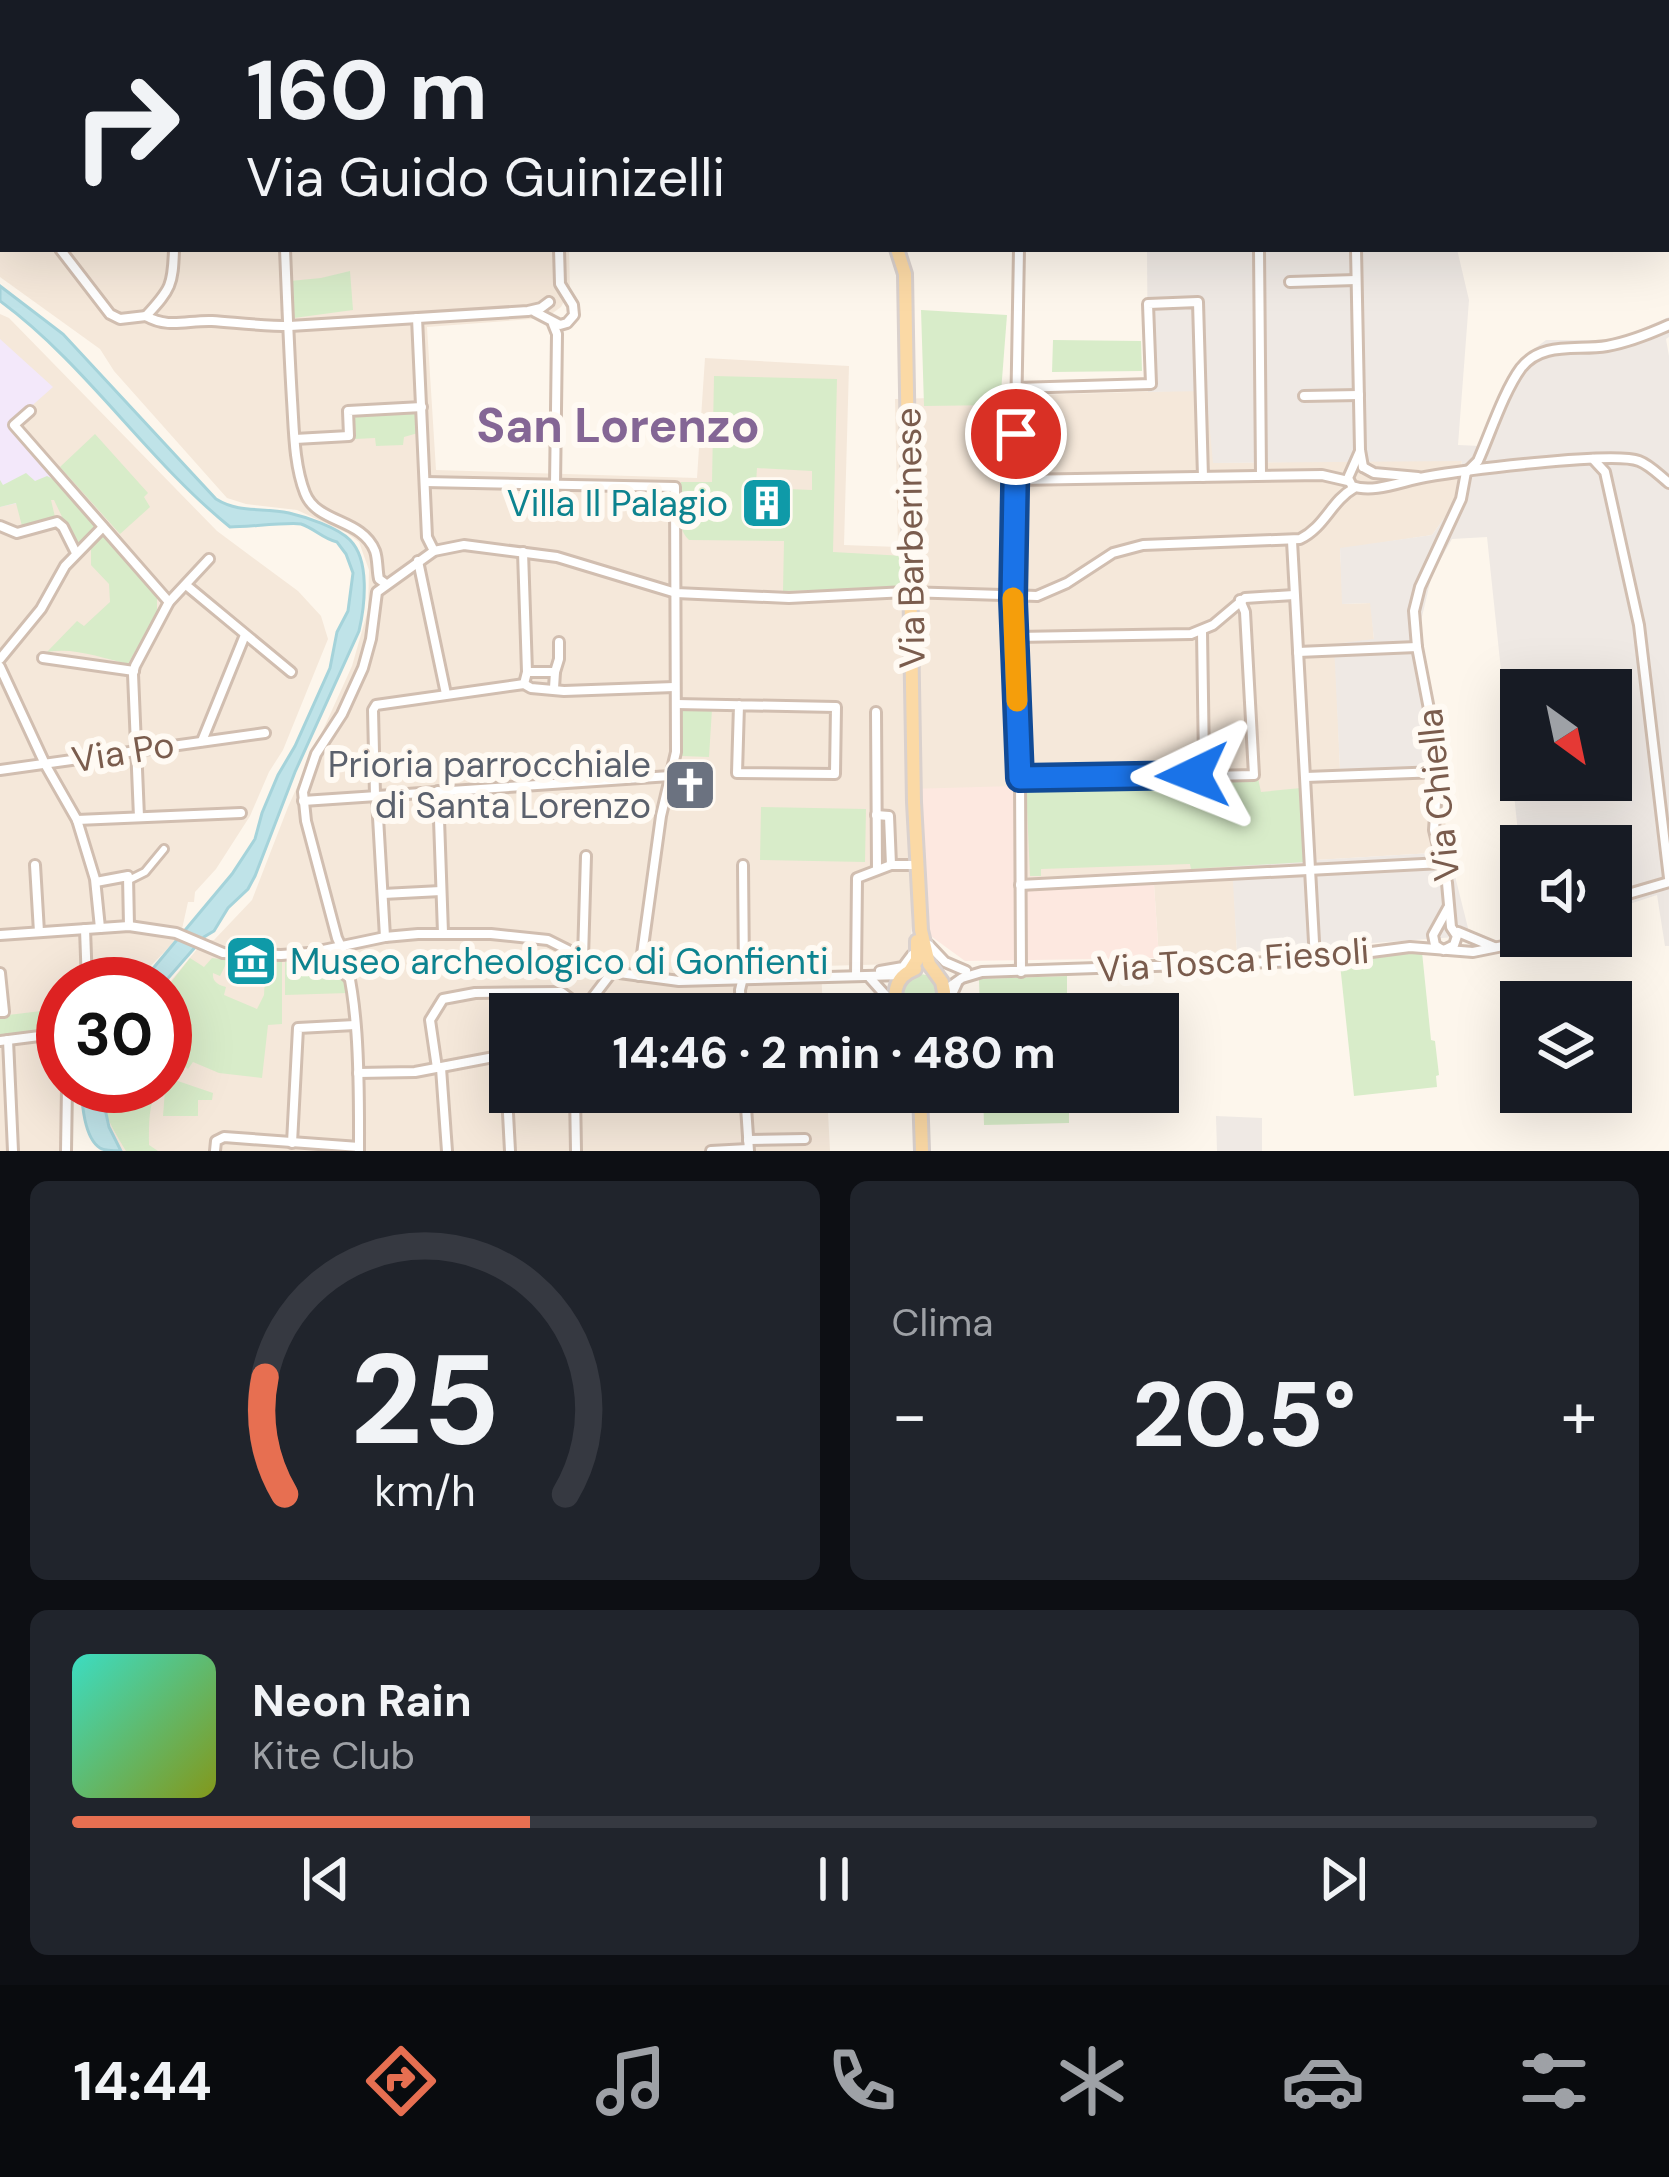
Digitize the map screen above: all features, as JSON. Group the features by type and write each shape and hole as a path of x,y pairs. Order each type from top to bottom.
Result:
{"main road":[{"name":"Via Barberinese","path":"895,993 898,981 918,956 905,274 898,252"},
{"name":"Via Barberinese","path":"905,274 912,252"},
{"name":"Via Barberinese","path":"914,802 918,930 944,992"},
{"path":"907,973 921,969 934,973"},
{"path":"921,1113 922,1151"}],"street":[{"path":"62,252 110,314 120,319 146,316 166,324 209,321 290,326 528,311 562,297 568,300"},
{"path":"146,316 171,285 174,252"},
{"path":"285,252 295,440 307,498 365,537 376,557 379,579 386,584"},
{"path":"528,311 555,322 574,315 560,284 559,252"},
{"path":"1019,252 1013,596 1021,972"},
{"path":"1259,252 1261,476"},
{"path":"1356,252 1360,451 1362,468 1371,480 1368,487"},
{"path":"1290,281 1356,280"},
{"path":"555,485 557,334 546,309 560,284"},
{"path":"1016,388 1151,384 1148,304 1198,302 1202,477"},
{"path":"417,318 428,538 434,550"},
{"name":"Via Chiella","path":"1453,929 1436,843 1437,747 1417,647 1415,600 1462,499 1466,472 1478,461 1518,372 1532,357 1551,349 1619,344 1669,325"},
{"path":"1304,397 1359,395"},
{"path":"295,440 349,436 348,411 422,407"},
{"path":"30,411 14,425 169,602"},
{"path":"1015,480 1322,475 1361,490 1422,477 1593,459 1642,461 1669,483"},
{"path":"1593,459 1605,472 1639,625 1669,880 1632,892"},
{"path":"1352,484 1350,472 1362,468 1422,477"},
{"path":"425,482 675,487 676,752 661,816 638,976"},
{"path":"215,1147 224,1137 359,1149 349,978 303,801 304,785 363,668 376,593 434,550 464,545 557,557 676,592 789,598 911,592 1040,596 1124,548 1292,541 1307,536 1352,484"},
{"path":"0,526 16,533 57,522 76,553"},
{"path":"100,928 95,881 77,820 45,764 0,663 41,609 62,571 103,526"},
{"path":"1292,541 1315,960"},
{"path":"524,552 524,685"},
{"path":"139,818 134,671 169,602 209,559"},
{"path":"418,561 446,695"},
{"path":"186,585 290,672"},
{"path":"1015,637 1202,632 1240,600 1294,595"},
{"path":"1020,778 1199,772 1254,775 1245,612 1240,600"},
{"path":"1199,772 1204,762 1202,632"},
{"name":"Via Po","path":"202,741 245,635"},
{"path":"554,688 559,642"},
{"path":"1298,652 1417,647"},
{"path":"43,658 134,671"},
{"path":"527,672 555,672"},
{"path":"385,938 374,708 382,702 524,685 564,691 674,687"},
{"path":"676,704 739,705 836,707 835,774 737,772 739,705"},
{"path":"876,712 877,869"},
{"name":"Via Po","path":"0,770 265,734"},
{"path":"1306,777 1439,772"},
{"path":"303,801 670,776"},
{"path":"438,791 442,933"},
{"path":"77,820 241,813"},
{"path":"876,815 889,816 891,865"},
{"path":"129,880 145,872 164,849"},
{"path":"584,958 586,856"},
{"path":"1020,885 1442,863"},
{"path":"35,865 39,932"},
{"path":"742,865 742,993"},
{"path":"882,993 864,977 855,881 891,865 913,865"},
{"path":"95,881 128,875 129,926"},
{"path":"382,894 441,891"},
{"name":"Via Chiella","path":"1437,928 1448,908"},
{"path":"0,935 129,926 176,933 218,956 309,952 329,956 342,947 385,938 442,933 544,940 612,972 685,981 907,973"},
{"path":"1453,929 1455,944 1437,948 1433,940 1437,928 1453,929 1495,948"},
{"name":"Via Tosca Fiesoli","path":"1411,947 1437,928"},
{"path":"85,929 86,957"},
{"path":"918,930 937,956 964,974"},
{"path":"864,977 905,965 913,954 918,930"},
{"name":"Via Tosca Fiesoli","path":"934,973 1315,960 1411,947 1473,952 1500,947"},
{"path":"309,952 331,962 349,978"},
{"path":"596,993 612,972"},
{"path":"0,973 2,1012"},
{"path":"944,992 964,974"},
{"path":"951,993 964,974"},
{"path":"864,977 892,993"},
{"path":"447,1151 430,1020 443,999 475,993 562,993"},
{"path":"292,1143 298,1028 355,1025"},
{"path":"14,1151 4,1041 36,1037"},
{"path":"358,1073 439,1068 489,1058"},
{"path":"65,1151 66,1113"},
{"path":"509,1113 510,1151"},
{"path":"575,1113 576,1151"},
{"path":"746,1113 748,1147"},
{"path":"0,1117 11,1116"},
{"path":"711,1151 805,1139"}],"shaded area":[{"path":"0,252 569,252 570,291 561,307 546,318 427,327 436,470 697,478 705,358 849,366 844,545 898,547 895,399 1206,390 1214,463 1462,460 1456,502 1432,535 1340,549 1343,604 1371,603 1374,640 1335,644 1340,770 1448,767 1444,812 1449,852 1233,865 1237,953 1159,958 1153,870 1020,880 907,790 912,926 910,950 900,964 821,966 822,993 489,993 489,1113 828,1113 830,1151 122,1151 103,1113 192,1113 191,957 198,948 178,938 159,957 36,957 36,1113 70,1113 69,1151 0,1151 0,314 217,531 298,591 321,616 328,639 250,816 195,892 194,902 188,902 182,929 214,940 252,900 352,666 368,610 369,570 359,542 297,510 227,498 114,371 100,349 0,277"},
{"path":"1147,252 1458,252 1469,300 1458,445 1480,446 1522,358 1546,340 1616,340 1669,317 1669,946 1665,946 1657,895 1632,903 1632,825 1517,825 1515,801 1632,801 1632,669 1501,669 1487,537 1452,539 1432,574 1421,621 1422,652 1448,767 1340,771 1334,644 1374,639 1370,603 1342,604 1340,548 1432,535 1456,502 1462,461 1213,463 1206,391 1148,392"},
{"path":"0,339 53,387 9,426 52,475 49,496 0,507"},
{"path":"1015,786 1020,879 1153,870 1159,958 965,961 912,926 907,789"},
{"path":"1449,852 1470,936 1237,953 1232,865"},
{"path":"1216,1116 1262,1118 1262,1151 1217,1151"}],"green space":[{"path":"350,271 353,310 294,318 290,281"},
{"path":"921,310 1007,315 1000,405 924,406"},
{"path":"1053,340 1141,341 1142,371 1052,372"},
{"path":"714,376 837,379 833,552 905,556 905,588 783,591 784,541 689,540 680,521 681,482 712,482","holes":["757,468 812,471 812,490 788,489 787,480 781,480 779,515 754,514"]},
{"path":"417,413 418,433 404,437 403,445 376,446 375,438 355,439 354,416"},
{"path":"95,434 148,493 144,497 150,507 120,534 60,467"},
{"path":"26,473 35,481 47,476 61,483 96,522 76,546 54,500 55,517 22,526 16,503 0,507 0,480 3,485"},
{"path":"103,536 157,595 157,613 128,664 78,652 47,652 77,621 84,626 110,602 109,584 91,565 91,545"},
{"path":"680,708 712,709 709,757 681,756 676,769 680,757"},
{"path":"1258,778 1261,792 1301,788 1306,862 1191,869 1190,864 1041,869 1041,876 1030,876 1026,785 1036,789 1191,787 1196,782"},
{"path":"761,807 866,809 865,862 760,860"},
{"path":"1422,952 1437,1087 1354,1096 1340,964"},
{"path":"212,958 228,960 220,976 213,973 215,981 226,987 224,995 257,1009 264,995 266,958 282,958 282,1024 268,1025 262,1078 219,1073 193,1062 192,959 204,967"},
{"path":"285,962 336,970 348,993 285,995"},
{"path":"920,974 938,986 940,993 900,993 906,980"},
{"path":"1067,976 1067,993 979,993 979,979"},
{"path":"36,1012 36,1031 0,1036 0,1016"},
{"path":"192,1086 213,1093 212,1100 198,1100 198,1116 163,1116 192,1113"},
{"path":"106,1113 150,1113 149,1145 158,1151 126,1151"},
{"path":"984,1113 1069,1113 1069,1123 984,1125"}],"water":[{"path":"0,286 63,334 216,499 234,507 289,513 321,523 350,540 361,559 364,596 359,631 295,772 255,876 214,931 187,957 163,957 255,839 278,775 330,668 337,632 348,611 353,573 337,542 301,524 230,527 171,472 61,354 0,301"},
{"path":"84,1113 106,1113 121,1151 100,1148"}],"slow traffic":[{"path":"1013,598 1017,701"}],"place":[{"name":"Villa Il Palagio","path":"767,503"},
{"name":"Prioria parrocchiale di Santa Lorenzo","path":"690,785"},
{"name":"Museo archeologico di Gonfienti","path":"251,961"}],"district":[{"name":"San Lorenzo","path":"618,425"}],"route":[{"path":"1016,434 1013,600 1020,778 1193,775"}]}
